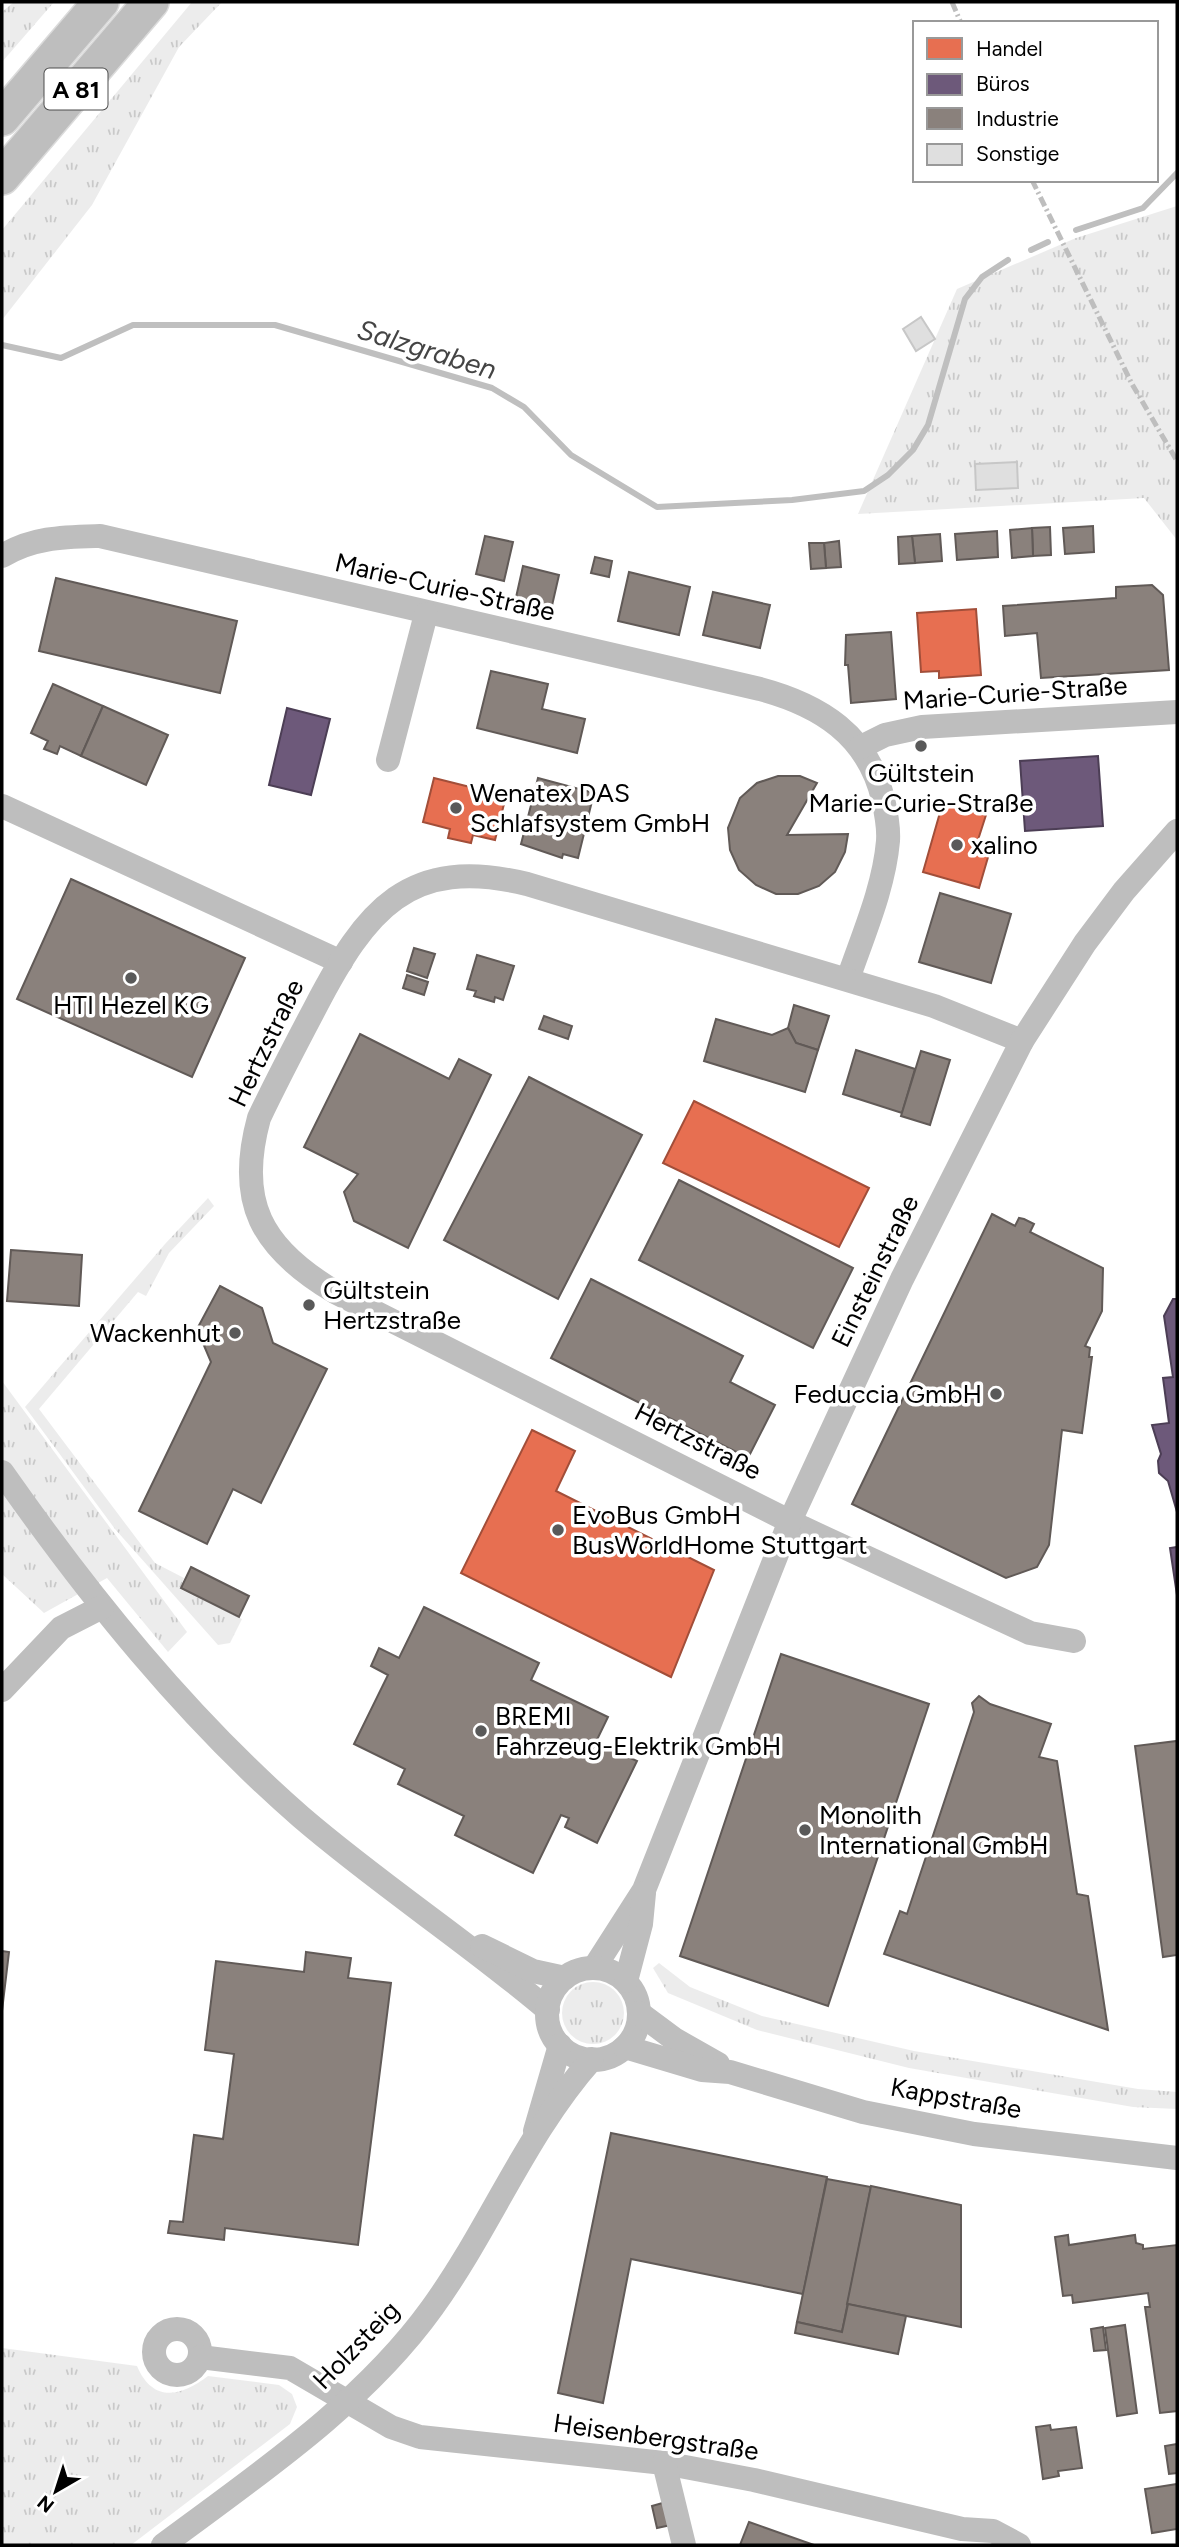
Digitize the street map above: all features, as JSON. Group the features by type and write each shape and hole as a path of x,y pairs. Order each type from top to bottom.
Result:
{"highway":[{"name":"A 81","path":"2,118 101,2"},
{"name":"A 81","path":"2,177 151,2"}],"street":[{"name":"Marie-Curie-Straße","path":"2,556 17,547 48,537 100,536 790,697 828,716 861,747 874,769 881,792 888,840 881,878 848,979"},
{"path":"388,760 426,614"},
{"name":"Marie-Curie-Straße","path":"861,747 885,735 922,727 1177,712"},
{"path":"2,806 341,962"},
{"name":"Einsteinstraße","path":"594,1968 644,1890 790,1521 902,1279 1022,1041 1085,943 1124,891 1177,831"},
{"name":"Hertzstraße","path":"1022,1041 984,1023 848,979 527,884 469,875 432,881 398,896 360,931 341,962 268,1098 252,1143 250,1168 253,1205 285,1256 306,1274 335,1292 790,1521 1030,1633 1074,1641"},
{"path":"2,1472 102,1607 203,1724 298,1814 380,1881 458,1937 548,2010"},
{"path":"2,1690 61,1628 102,1607"},
{"name":"Einsteinstraße","path":"625,1981 641,1924 644,1890"},
{"path":"458,1937 533,1971 565,1978"},
{"path":"594,1968 611,1971 625,1981 635,1996 639,2013 635,2032 625,2047 610,2057 592,2059 574,2055 560,2045 550,2029 548,2010 552,1993 565,1978 578,1970 594,1968"},
{"name":"Kappstraße","path":"639,2013 674,2039 730,2073"},
{"name":"Holzsteig","path":"534,2136 560,2045"},
{"name":"Kappstraße","path":"625,2047 702,2070 730,2073 863,2112 974,2134 1177,2158"},
{"name":"Holzsteig","path":"163,2545 347,2400 400,2348 432,2308 480,2235 534,2136 592,2059"},
{"name":"Heisenbergstraße","path":"200,2357 290,2368 391,2427 420,2437 664,2463 754,2480 962,2537 993,2531 1019,2545"},
{"path":"664,2463 684,2545"}],"green space":[{"path":"14,2 54,2 2,62 2,12"},
{"path":"192,2 222,2 179,47 92,205 2,320 2,230"},
{"path":"1177,206 1177,540 1144,498 858,514 957,289 1076,238"},
{"path":"208,1198 214,1206 169,1253 146,1296 138,1292 39,1409 155,1563 184,1578 180,1589 242,1619 230,1643 218,1645 115,1529 25,1407"},
{"path":"2,1381 187,1632 168,1652 107,1578 44,1613 2,1574"},
{"path":"659,1963 690,1987 762,2016 914,2051 1138,2089 1177,2092 1177,2109 1133,2107 909,2068 757,2030 668,1993 653,1968"},
{"path":"587,1982 599,1982 615,1991 622,2001 622,2025 615,2035 599,2044 587,2044 576,2039 567,2030 562,2019 562,2007 567,1996 576,1987"},
{"path":"2,2348 137,2366 151,2386 169,2393 188,2388 208,2376 279,2385 292,2394 297,2407 290,2424 131,2545 2,2545"}],"building: Handel":[{"path":"976,609 981,675 939,678 939,671 921,672 917,613"},
{"path":"434,778 506,796 495,840 473,835 471,843 448,838 450,829 423,822"},
{"name":"xalino","path":"943,802 986,815 977,843 991,847 979,888 923,872"},
{"path":"694,1101 869,1188 839,1247 663,1163"},
{"name":"EvoBus GmbH BusWorldHome Stuttgart","path":"532,1430 575,1451 556,1491 714,1570 671,1677 461,1573"}],"building: Büros":[{"path":"287,708 330,719 311,795 269,785"},
{"path":"1098,756 1103,826 1025,831 1020,761"},
{"path":"1173,1299 1177,1299 1177,1512 1168,1481 1159,1473 1158,1461 1161,1454 1152,1425 1169,1423 1163,1378 1173,1377 1164,1316"},
{"path":"1177,1547 1177,1595 1170,1548"}],"building: Industrie":[{"path":"1093,526 1094,552 1065,554 1063,528"},
{"path":"1050,527 1051,555 1033,556 1032,528"},
{"path":"1032,528 1033,556 1012,558 1010,530"},
{"path":"997,531 998,557 957,560 955,534"},
{"path":"940,534 942,561 915,563 912,536"},
{"path":"485,536 513,542 504,581 476,574"},
{"path":"912,536 915,563 899,564 898,537"},
{"path":"839,541 841,567 826,568 824,543"},
{"path":"809,543 824,543 826,568 811,569"},
{"path":"595,557 612,561 609,577 591,573"},
{"path":"523,566 559,575 551,610 515,602"},
{"path":"629,572 690,587 679,635 618,621"},
{"path":"56,578 237,621 220,693 39,651"},
{"path":"1152,585 1163,595 1169,670 1041,678 1037,633 1005,636 1003,606 1116,598 1116,587"},
{"path":"713,592 770,605 760,648 703,635"},
{"path":"891,632 896,699 851,703 848,665 845,665 846,635"},
{"path":"491,671 548,684 542,709 585,719 577,753 477,728"},
{"path":"53,684 103,706 81,756 60,746 57,754 44,749 48,741 31,733"},
{"path":"103,706 168,735 146,785 81,756"},
{"name":"Gültstein Marie-Curie-Straße","path":"925,743 925,749 917,750 917,744"},
{"path":"778,776 800,776 817,783 787,835 848,834 845,852 835,872 819,886 798,894 776,894 756,885 739,870 730,850 728,828 740,798 757,783"},
{"path":"538,778 594,793 578,858 563,854 562,858 521,844"},
{"name":"HTI Hezel KG","path":"71,879 245,958 192,1077 17,999"},
{"path":"940,893 1011,914 991,983 919,962"},
{"path":"414,948 435,954 427,978 407,971"},
{"path":"477,955 514,966 503,1000 495,997 494,1002 474,996 476,991 467,989"},
{"path":"407,975 428,982 424,995 403,988"},
{"path":"794,1005 829,1016 818,1050 796,1043 788,1028"},
{"path":"544,1016 572,1026 568,1039 539,1029"},
{"path":"716,1019 772,1035 788,1028 796,1043 818,1050 805,1092 704,1061"},
{"path":"360,1034 449,1079 459,1059 491,1075 408,1248 354,1221 344,1192 358,1174 304,1147"},
{"path":"856,1050 915,1069 902,1113 843,1094"},
{"path":"921,1051 950,1060 930,1125 901,1116"},
{"path":"529,1077 642,1135 558,1299 444,1240"},
{"path":"679,1180 853,1268 813,1348 639,1260"},
{"name":"Feduccia GmbH","path":"992,1214 1015,1226 1019,1218 1024,1219 1034,1224 1030,1232 1103,1268 1102,1311 1085,1346 1090,1348 1089,1357 1092,1357 1082,1433 1062,1430 1049,1545 1037,1567 1006,1578 852,1504"},
{"path":"11,1250 82,1255 79,1306 7,1301"},
{"path":"591,1279 743,1356 730,1382 775,1405 748,1458 551,1358"},
{"path":"220,1286 262,1308 273,1343 327,1369 261,1503 233,1489 207,1544 139,1511 211,1362 197,1329"},
{"name":"Gültstein Hertzstraße","path":"308,1300 313,1303 310,1310 304,1307"},
{"path":"191,1567 249,1596 239,1617 181,1588"},
{"name":"BREMI Fahrzeug-Elektrik GmbH","path":"424,1607 539,1663 531,1680 608,1717 592,1750 600,1754 604,1746 637,1761 597,1843 565,1827 569,1818 561,1815 533,1873 455,1835 464,1816 398,1784 405,1769 354,1744 388,1675 371,1666 379,1648 399,1658"},
{"name":"Monolith International GmbH","path":"781,1654 929,1704 828,2006 680,1956"},
{"path":"979,1696 990,1704 1051,1724 1039,1757 1057,1761 1077,1894 1088,1896 1108,2030 884,1954 900,1911 907,1914 974,1712 972,1703"},
{"path":"1177,1741 1177,1955 1163,1957 1135,1746"},
{"path":"2,1951 9,1952 2,2011"},
{"path":"306,1952 351,1958 348,1978 391,1983 358,2245 225,2228 224,2240 168,2233 170,2221 183,2222 194,2135 223,2139 234,2054 205,2050 216,1961 304,1972"},
{"path":"611,2133 827,2177 803,2294 631,2259 603,2403 558,2393"},
{"path":"827,2179 871,2187 842,2332 797,2322"},
{"path":"871,2186 961,2205 961,2327 847,2304"},
{"path":"1068,2235 1069,2245 1135,2235 1136,2243 1143,2245 1143,2249 1177,2245 1177,2411 1160,2413 1145,2307 1150,2307 1148,2293 1073,2303 1072,2295 1063,2296 1055,2237"},
{"path":"848,2304 906,2316 898,2354 795,2333 797,2322 842,2332"},
{"path":"1125,2325 1137,2413 1117,2416 1105,2328"},
{"path":"1103,2327 1106,2350 1094,2351 1091,2329"},
{"path":"1050,2425 1051,2430 1076,2427 1082,2468 1058,2471 1059,2476 1043,2479 1036,2427"},
{"path":"1177,2444 1177,2473 1169,2474 1165,2446"},
{"path":"1177,2484 1177,2529 1152,2533 1145,2489"},
{"path":"666,2502 671,2525 657,2528 652,2506"},
{"path":"749,2522 814,2545 740,2545"}],"building: Sonstige":[{"path":"921,317 935,339 916,351 903,329"},
{"path":"1017,462 1018,488 976,490 975,464"}],"waterway":[{"name":"Salzgraben","path":"1076,230 1143,208 1177,173"},
{"name":"Salzgraben","path":"1031,250 1048,242"},
{"name":"Salzgraben","path":"2,345 61,358 133,325 275,325 492,388 524,407 571,455 657,507 792,500 864,491 888,475 913,450 928,425 965,299 982,277 1008,260"}],"railway":[{"path":"952,2 960,21"},
{"path":"1033,182 1132,384 1177,461"}],"place":[{"name":"Gültstein Marie-Curie-Straße","path":"921,746"},
{"name":"Wenatex DAS Schlafsystem GmbH","path":"456,808"},
{"name":"xalino","path":"957,845"},
{"name":"HTI Hezel KG","path":"131,978"},
{"name":"Gültstein Hertzstraße","path":"309,1305"},
{"name":"Wackenhut","path":"235,1333"},
{"name":"Feduccia GmbH","path":"996,1394"},
{"name":"EvoBus GmbH BusWorldHome Stuttgart","path":"558,1530"},
{"name":"BREMI Fahrzeug-Elektrik GmbH","path":"481,1731"},
{"name":"Monolith International GmbH","path":"805,1830"}]}
